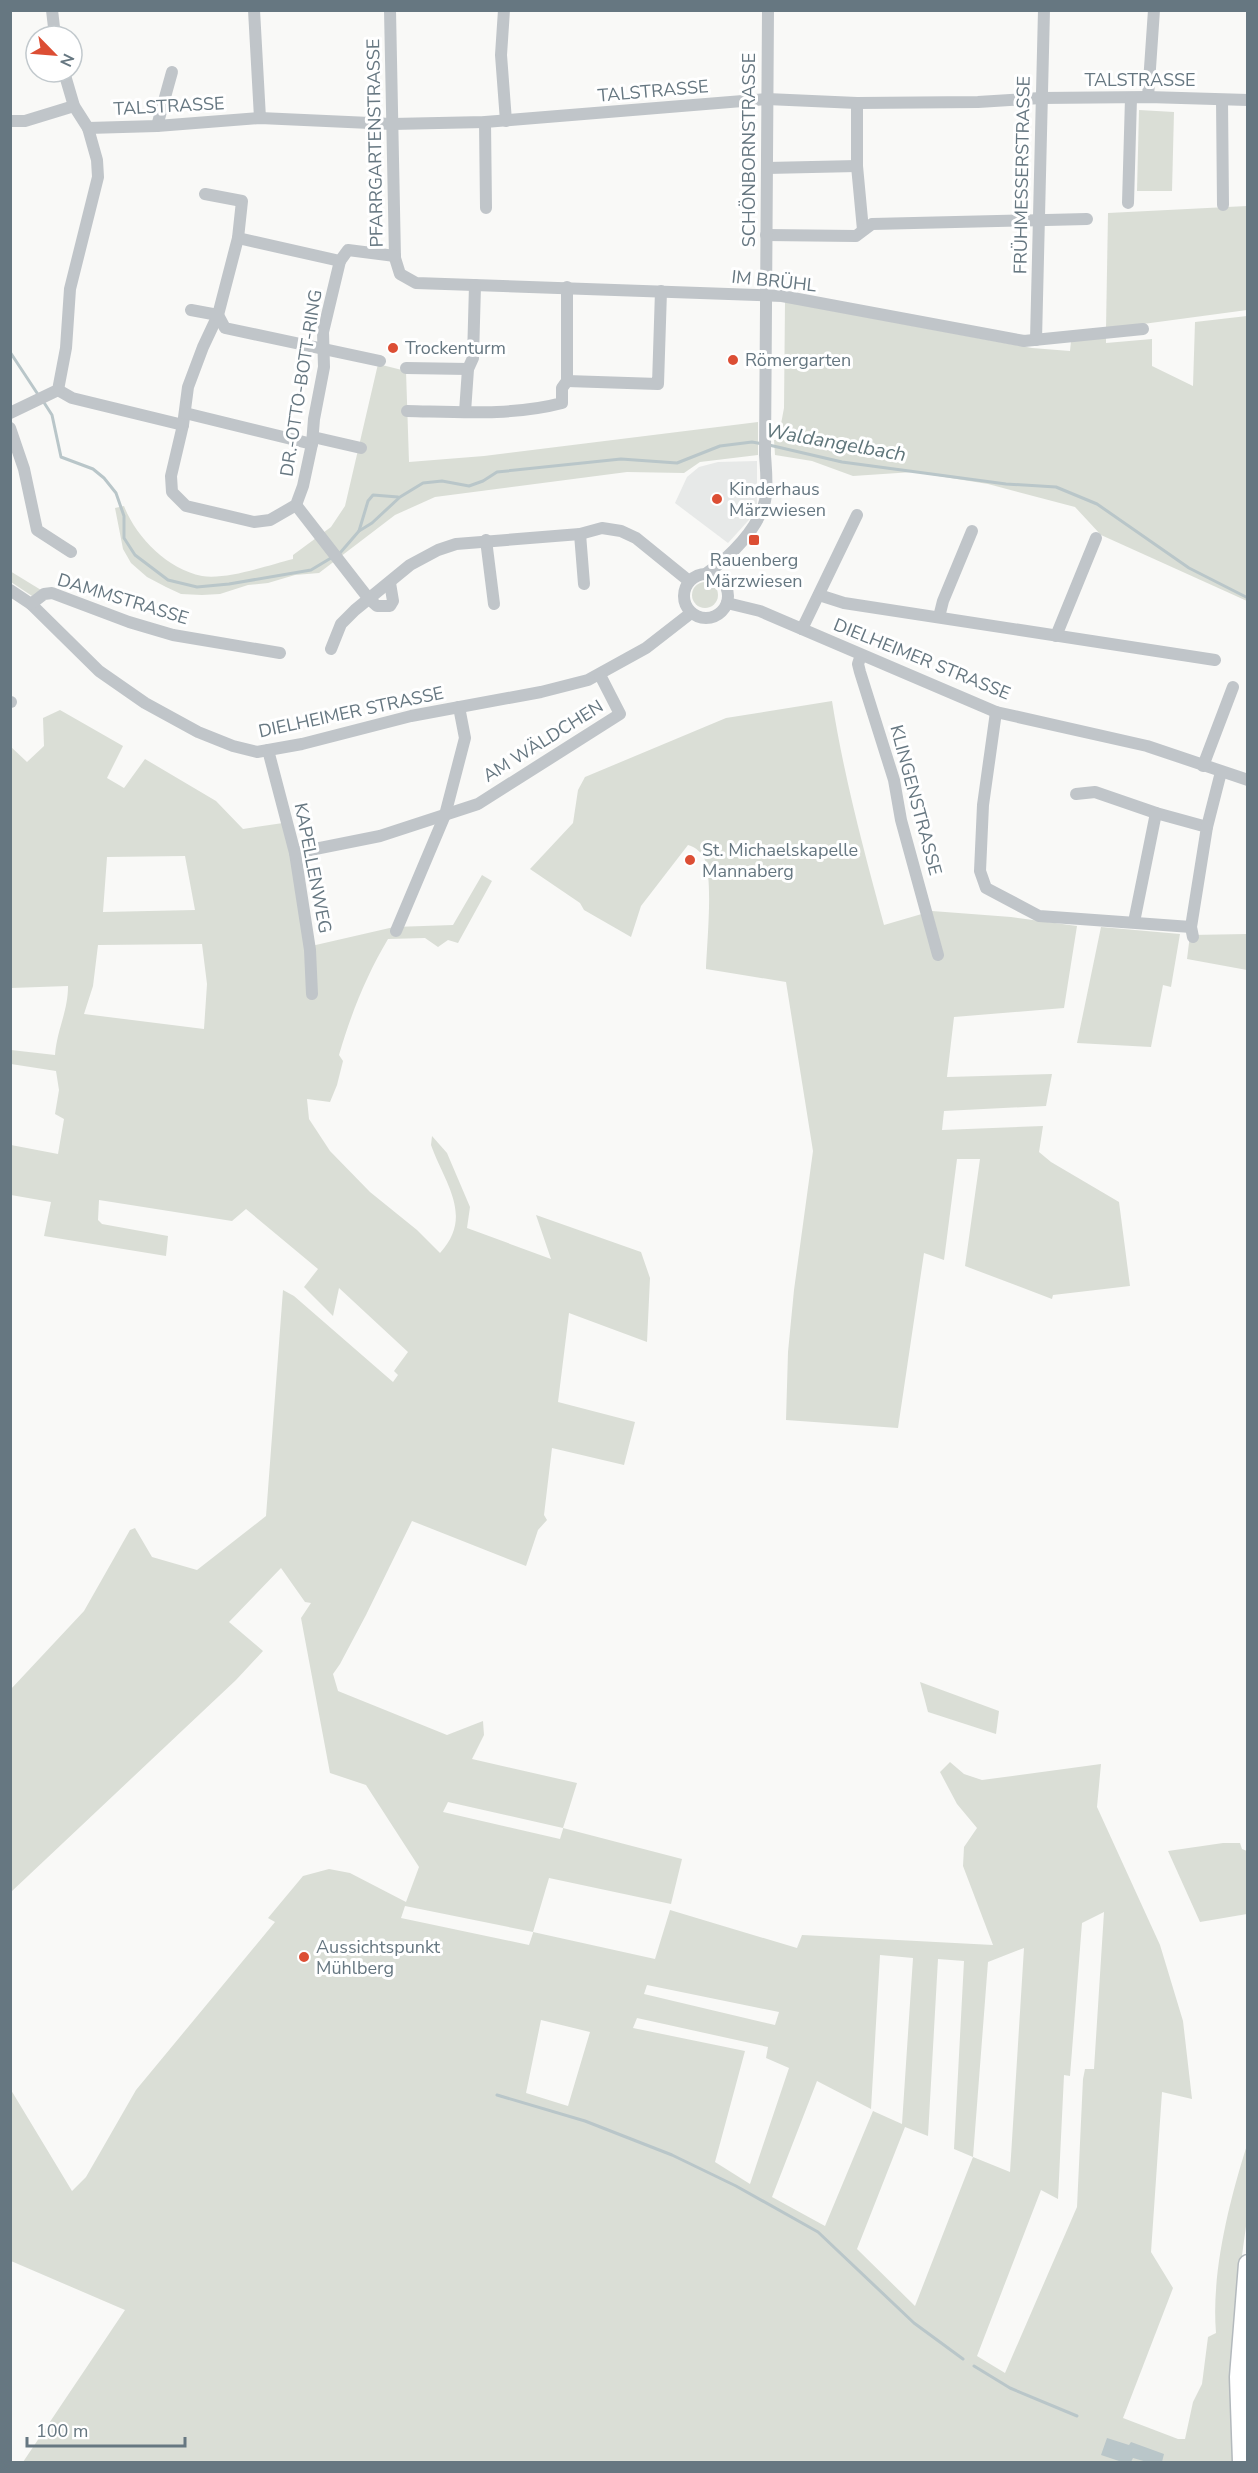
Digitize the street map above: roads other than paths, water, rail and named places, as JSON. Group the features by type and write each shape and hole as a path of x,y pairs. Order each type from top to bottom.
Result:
{"street":[{"path":"254,10 260,118"},
{"name":"PFARRGARTENSTRASSE","path":"390,10 395,256 400,274"},
{"path":"504,10 501,54 506,121"},
{"name":"SCHÖNBORNSTRASSE","path":"707,573 722,563 755,523 764,504 766,490 768,10"},
{"name":"FRÜHMESSERSTRASSE","path":"1036,340 1044,10"},
{"path":"1148,97 1154,10"},
{"path":"157,126 172,72"},
{"path":"55,392 66,348 70,289 98,177 97,160 88,128 74,106 68,84"},
{"name":"TALSTRASSE","path":"88,128 157,126 260,118 392,124 485,122 767,99 857,103 1148,97 1248,100"},
{"path":"1128,203 1131,98"},
{"path":"1222,100 1223,205"},
{"path":"857,103 858,166 863,230"},
{"path":"10,121 25,121 74,106"},
{"path":"485,122 486,208"},
{"path":"767,168 858,166"},
{"name":"DR.-OTTO-BOTT-RING","path":"205,194 242,201 238,238 218,315 188,387 184,419 170,484 172,492 186,506 254,522 270,520 296,505 303,486 313,441 314,419 324,367 323,332 340,261"},
{"path":"766,235 856,236 872,224 1087,219"},
{"path":"238,238 340,261 348,250 395,256"},
{"name":"IM BRÜHL","path":"400,274 416,283 782,296 1024,341 1143,329"},
{"path":"465,412 468,369 473,358 475,285"},
{"path":"407,411 465,412 545,408 562,403 562,388 567,381 567,287"},
{"path":"567,381 658,384 661,291"},
{"path":"191,310 218,315 225,328 380,361"},
{"path":"406,368 468,369"},
{"path":"10,412 55,392 72,398 184,419 361,448"},
{"path":"10,428 24,469 37,530 71,552"},
{"path":"296,505 343,567 377,606 390,606 393,601 390,583"},
{"path":"802,629 857,515"},
{"path":"331,649 341,624 369,599 410,565 438,550 456,544 580,534 602,528 621,531 646,544 663,562 689,581"},
{"path":"939,617 943,601 972,531"},
{"path":"580,534 584,584"},
{"path":"1056,636 1096,538"},
{"path":"486,540 494,604"},
{"path":"722,563 722,580 728,591 727,603 716,616 707,618 691,613 685,603 684,592 689,581 697,575 707,573 722,580"},
{"name":"DIELHEIMER STRASSE","path":"10,590 31,604 99,670 146,703 198,732 233,746 257,752 302,744 411,716 541,692 588,680 603,680 691,613"},
{"name":"DAMMSTRASSE","path":"31,604 44,594 52,593 129,622 173,635 280,652"},
{"path":"819,596 844,603 1215,660"},
{"name":"DIELHEIMER STRASSE","path":"727,603 760,611 996,712 1147,747 1246,779"},
{"name":"KLINGENSTRASSE","path":"861,655 858,664 860,672 894,780 901,820 938,955"},
{"name":"AM WÄLDCHEN","path":"445,815 478,804 620,714 603,680"},
{"path":"1203,765 1233,687"},
{"path":"396,931 445,815 465,738 459,707"},
{"path":"996,712 983,805 980,871 986,888 1039,916 1134,922 1192,932 1207,827 1221,772"},
{"name":"KAPELLENWEG","path":"268,750 296,853 310,950 312,994"},
{"path":"1076,794 1095,792 1156,813 1207,827"},
{"path":"1134,922 1156,813"},
{"path":"296,853 380,836 445,815"},
{"path":"1242,2463 1239,2377 1248,2264"}],"waterway":[{"name":"Waldangelbach","path":"10,352 39,396"},
{"name":"Waldangelbach","path":"43,401 52,415 61,457 93,469 104,478 116,493 124,516 124,538 135,555 168,580 197,587 229,584 311,570 331,558"},
{"name":"Waldangelbach","path":"340,553 359,531 372,523 400,497 423,483 442,481 469,486 497,472 621,459 677,463 720,446 752,442 763,444"},
{"name":"Waldangelbach","path":"769,445 842,462 1006,484 1056,487 1097,504 1189,568 1248,598"},
{"name":"Waldangelbach","path":"359,531 368,501 373,495 398,497"},
{"path":"497,2095 585,2121 672,2155 736,2186 818,2232 914,2323 963,2359"},
{"path":"974,2366 1010,2388 1077,2416"}],"place":[{"name":"Trockenturm","path":"393,348"},
{"name":"Römergarten","path":"733,360"},
{"name":"Kinderhaus Märzwiesen","path":"717,499"},
{"name":"Rauenberg Märzwiesen","path":"754,540"},
{"name":"St. Michaelskapelle Mannaberg","path":"690,860"},
{"name":"Aussichtspunkt Mühlberg","path":"304,1957"}]}
